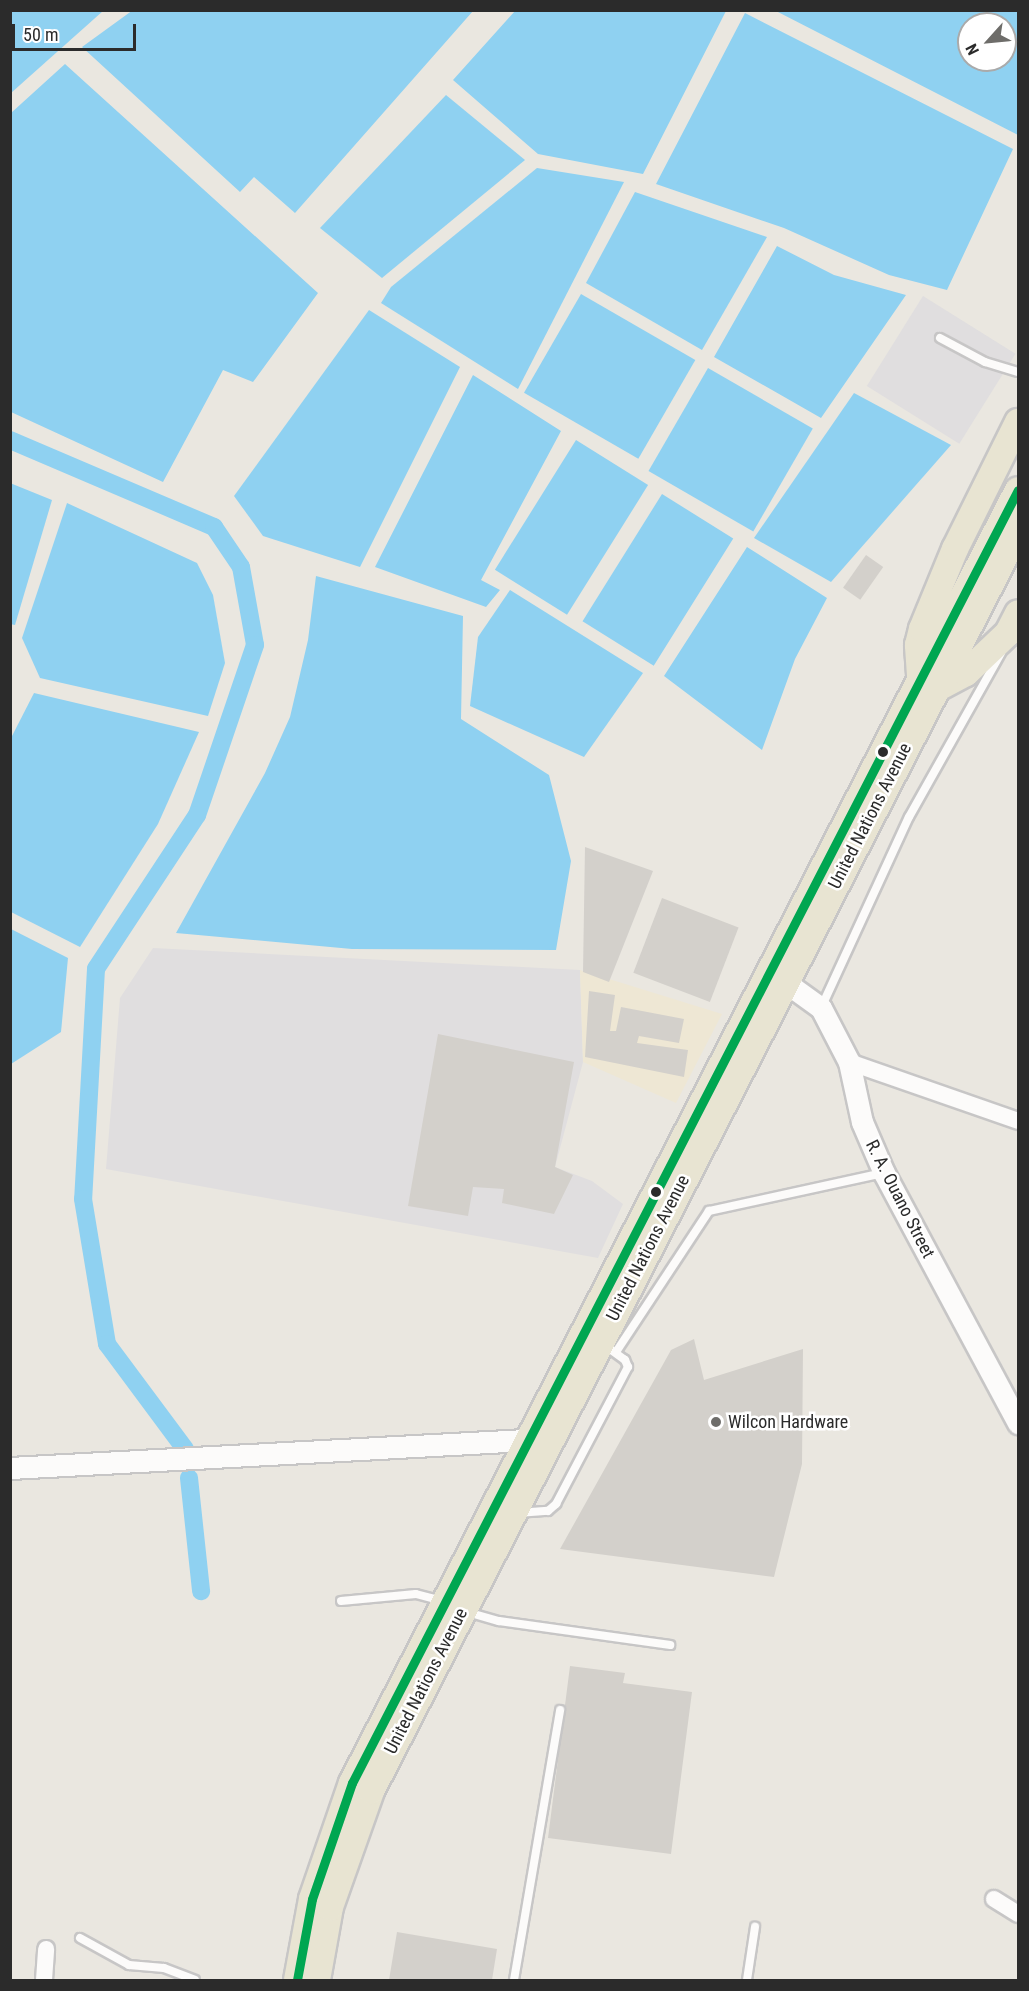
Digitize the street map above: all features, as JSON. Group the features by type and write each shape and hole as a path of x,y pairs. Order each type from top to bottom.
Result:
{"main road":[{"path":"1013,623 966,673 928,684 918,645 922,629 955,549 1018,422"},
{"name":"United Nations Avenue","path":"297,1980 312,1899 352,1783 452,1606 511,1513 607,1349 928,684 1018,490"},
{"name":"United Nations Avenue","path":"317,1980 330,1907 371,1791 526,1440 928,684 1018,531"}],"street":[{"name":"R. A. Ouano Street","path":"785,982 821,1008 849,1062 862,1122 884,1173 1018,1423"},
{"path":"849,1062 1018,1121"},
{"path":"10,1468 526,1440"},
{"path":"994,1899 1018,1914"},
{"path":"44,1980 46,1949"}],"lane":[{"path":"940,338 986,362 1018,372"},
{"path":"821,1008 909,817 1004,648 1013,623"},
{"path":"511,1513 548,1511 556,1504 628,1367 607,1349 709,1211 884,1173"},
{"path":"341,1601 416,1594 499,1621 670,1645"},
{"path":"514,1980 560,1710"},
{"path":"747,1980 755,1927"},
{"path":"80,1938 123,1962 178,1972 195,1980"}],"shaded area":[{"path":"923,296 1015,354 959,444 867,386"},
{"path":"153,948 580,970 583,1062 555,1167 592,1181 623,1204 598,1258 106,1169 120,998"},
{"path":"580,970 722,1014 676,1103 583,1062"}],"water":[{"path":"11,10 103,10 103,11 11,93"},
{"path":"133,10 473,11 295,213 254,177 240,192 82,47"},
{"path":"515,11 726,11 643,174 538,154 453,80"},
{"path":"776,11 1018,11 1018,135"},
{"path":"745,13 1013,149 947,290 889,275 784,228 656,184"},
{"path":"65,64 318,293 253,382 223,370 163,482 11,412 11,113"},
{"path":"446,95 525,160 382,278 320,228"},
{"path":"537,168 624,182 518,389 381,303 391,287"},
{"path":"635,192 767,237 702,350 586,283"},
{"path":"777,246 834,275 906,295 821,418 714,357"},
{"path":"581,294 695,360 638,459 524,393"},
{"path":"369,310 460,367 360,567 263,536 234,496"},
{"path":"708,368 813,428 753,532 648,471"},
{"path":"473,375 561,431 481,580 500,590 486,607 375,567"},
{"path":"854,393 951,445 831,582 754,538"},
{"path":"576,440 648,485 567,615 495,570"},
{"path":"10,483 52,500 15,625 10,624"},
{"path":"662,494 733,539 654,666 583,621"},
{"path":"67,503 197,563 213,595 225,663 208,716 40,678 22,638"},
{"path":"747,547 827,598 795,659 762,750 664,676"},
{"path":"316,576 463,616 461,719 549,775 571,861 556,950 352,949 176,933 265,773 290,717 308,640"},
{"path":"510,590 643,673 584,757 470,706 478,637"},
{"path":"34,693 199,732 158,824 80,947 11,912 11,738"},
{"path":"11,929 68,958 61,1032 11,1064"}],"building":[{"path":"866,555 883,567 860,600 843,588"},
{"path":"585,847 653,871 609,982 583,972"},
{"path":"662,898 739,927 710,1002 633,973"},
{"path":"589,991 615,995 610,1031 616,1031 621,1007 684,1019 679,1043 639,1036 637,1043 688,1050 684,1077 585,1057"},
{"path":"438,1034 574,1062 555,1167 573,1175 554,1214 502,1203 504,1189 473,1187 468,1216 408,1206"},
{"name":"Wilcon Hardware","path":"694,1339 704,1380 803,1349 802,1464 774,1577 560,1549 671,1350"},
{"path":"570,1666 625,1673 623,1683 692,1692 671,1854 548,1838"},
{"path":"397,1932 497,1949 492,1980 389,1980"}],"waterway":[{"path":"10,440 214,527 241,567 255,645 197,815 96,969 83,1199 107,1344 185,1449"},
{"path":"189,1478 201,1591"}],"transit line":[{"path":"297,1980 312,1899 352,1783 1018,490"}],"place":[{"name":"Wilcon Hardware","path":"716,1422"}]}
